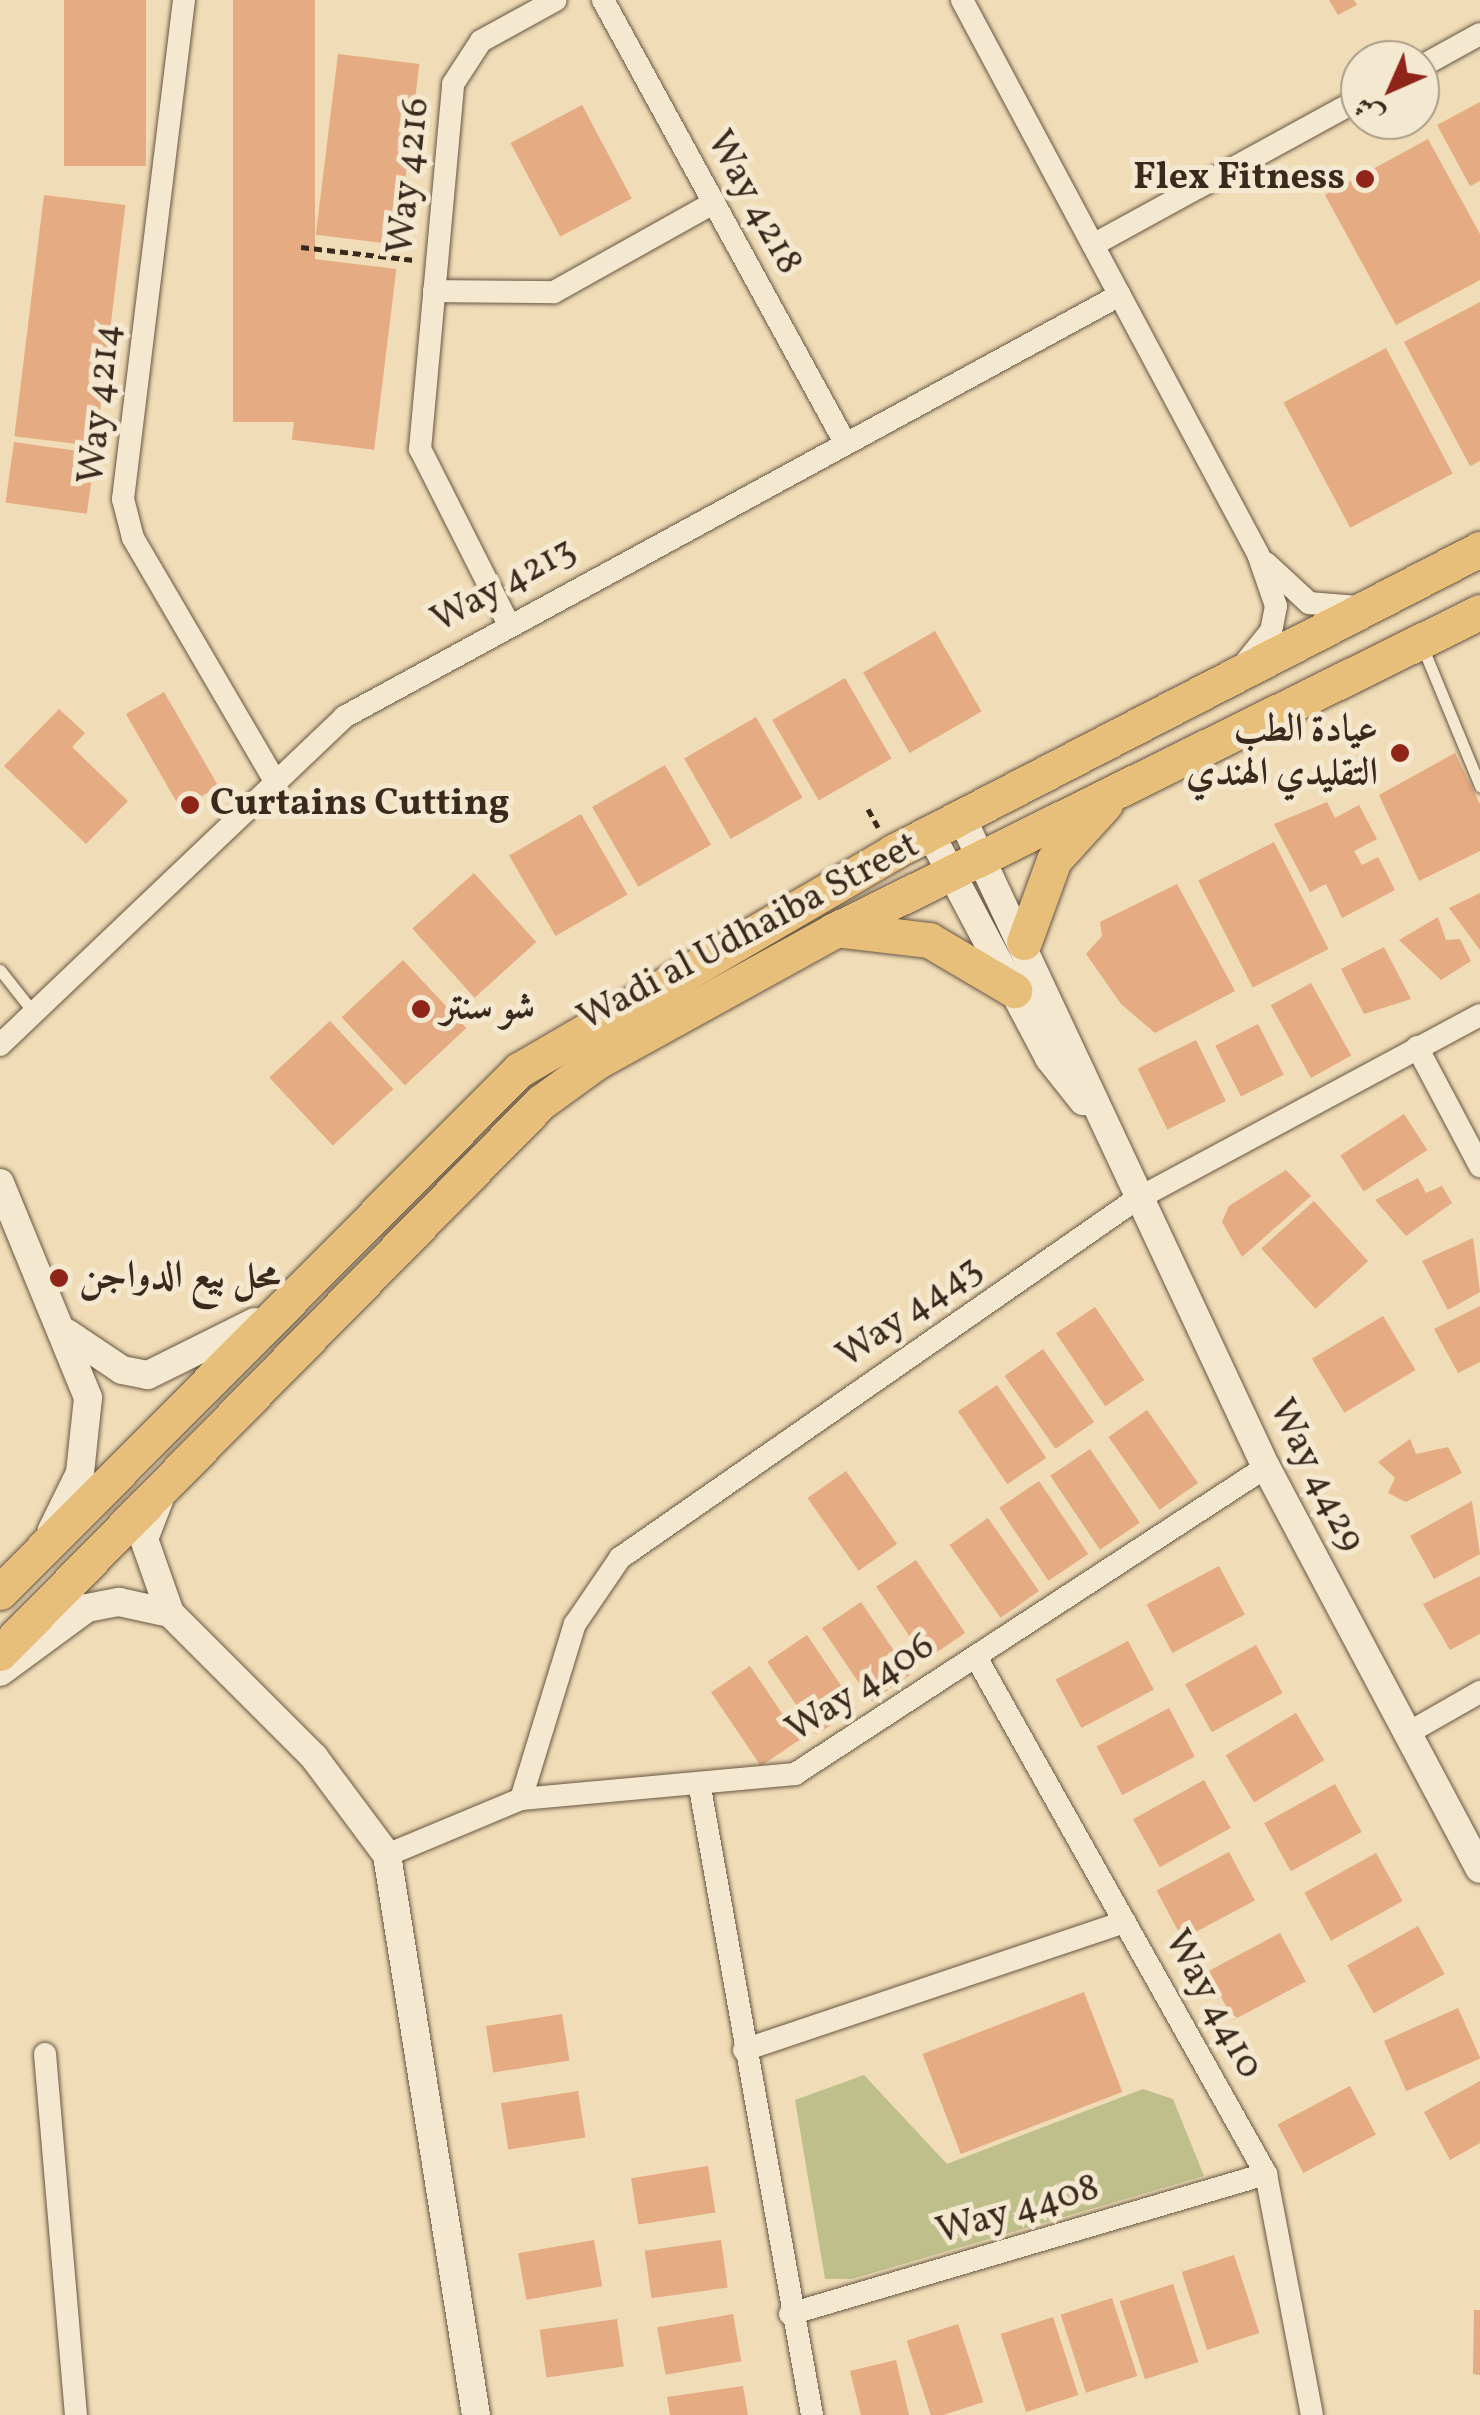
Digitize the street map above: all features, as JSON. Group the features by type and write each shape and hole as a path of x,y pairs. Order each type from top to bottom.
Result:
{"main road":[{"name":"Wadi al Udhaiba Street","path":"0,1592 279,1306 518,1070 961,816 1480,549"},
{"name":"Wadi al Udhaiba Street","path":"0,1653 542,1102 832,931 1480,612"},
{"path":"1024,942 1054,860 1118,790"},
{"path":"832,931 887,929 929,940 1014,990"}],"street":[{"name":"Way 4214","path":"184,0 123,499 134,538 274,779"},
{"name":"Way 4216","path":"508,624 420,449 436,262 462,63 482,40 556,0"},
{"name":"Way 4218","path":"603,0 842,439"},
{"path":"962,0 1258,554 1276,606 1271,631 1228,678"},
{"path":"1440,56 1480,34"},
{"path":"1093,245 1340,111"},
{"name":"Way 4216","path":"434,290 554,292 713,202"},
{"name":"Way 4213","path":"0,1045 274,779 344,717 842,439 1120,295"},
{"path":"1258,554 1309,603 1366,607"},
{"name":"Way 4429","path":"961,816 1062,1014 1094,1114 1266,1467 1480,1869"},
{"name":"Way 4429","path":"930,833 1049,1058 1094,1114"},
{"name":"Way 4443","path":"521,1799 575,1624 620,1558 1135,1200 1480,1015"},
{"path":"1417,1047 1480,1166"},
{"path":"0,1183 67,1333 90,1437 38,1553"},
{"path":"67,1333 122,1370 148,1375 210,1350 279,1306"},
{"name":"Way 4406","path":"387,1855 521,1799 700,1788 794,1774 1266,1467"},
{"path":"166,1480 144,1539 170,1613 314,1757 387,1855 476,2415"},
{"path":"0,1672 88,1608 119,1602 170,1613"},
{"name":"Way 4410","path":"976,1657 1266,2174 1312,2415"},
{"path":"1408,1733 1480,1692"},
{"path":"700,1788 790,2314 812,2415"},
{"path":"744,2050 1126,1922"},
{"path":"45,2054 76,2415"},
{"name":"Way 4408","path":"790,2314 1266,2174"}],"lane":[{"path":"1420,642 1480,786"},
{"path":"0,970 34,1012"}],"path":[{"path":"302,247 436,262"}],"green space":[{"path":"864,2075 947,2164 1143,2089 1173,2099 1204,2176 852,2279 825,2279 795,2100"}],"building":[{"path":"64,0 146,0 146,166 64,166"},
{"path":"233,0 315,0 315,422 233,422"},
{"path":"1329,0 1354,0 1357,5 1338,15"},
{"path":"338,54 419,64 397,245 316,235"},
{"path":"1480,102 1480,181 1470,186 1440,131 1440,123"},
{"path":"582,105 632,199 560,237 510,143"},
{"path":"1429,140 1480,234 1480,280 1396,325 1325,195"},
{"path":"44,195 125,205 96,446 14,436"},
{"path":"314,259 396,269 374,450 292,440"},
{"path":"1480,302 1480,461 1470,466 1404,342"},
{"path":"1386,348 1453,473 1350,528 1284,402"},
{"path":"14,442 95,453 87,514 6,502"},
{"path":"935,631 982,712 910,753 863,672"},
{"path":"845,678 892,759 819,801 772,720"},
{"path":"164,692 218,786 180,808 126,714"},
{"path":"59,709 85,733 72,747 128,801 86,844 4,766"},
{"path":"756,717 803,798 731,839 684,759"},
{"path":"1455,753 1480,804 1480,851 1419,881 1379,795"},
{"path":"665,765 711,845 638,887 592,807"},
{"path":"1327,802 1335,818 1359,805 1377,839 1354,851 1362,865 1378,857 1395,890 1342,918 1326,884 1310,892 1274,824"},
{"path":"581,814 628,895 556,936 509,856"},
{"path":"1274,842 1328,949 1253,988 1198,881"},
{"path":"474,873 536,942 475,998 412,929"},
{"path":"1177,884 1235,991 1155,1033 1121,1004 1086,954 1102,936 1100,922"},
{"path":"1480,893 1480,950 1449,908"},
{"path":"1438,917 1446,940 1460,939 1471,961 1441,980 1399,940"},
{"path":"1384,947 1411,999 1364,1014 1341,969"},
{"path":"403,960 466,1028 405,1085 342,1017"},
{"path":"1311,983 1351,1056 1311,1078 1271,1005"},
{"path":"330,1021 393,1089 333,1146 269,1078"},
{"path":"1258,1024 1284,1075 1241,1097 1215,1046"},
{"path":"1196,1040 1226,1101 1167,1130 1138,1068"},
{"path":"1404,1114 1427,1150 1364,1191 1340,1155"},
{"path":"1286,1170 1311,1196 1242,1257 1222,1222 1229,1206"},
{"path":"1418,1178 1426,1193 1442,1186 1452,1203 1406,1236 1375,1200"},
{"path":"1314,1201 1368,1261 1315,1309 1261,1249"},
{"path":"1473,1238 1480,1292 1448,1310 1422,1261"},
{"path":"1480,1306 1480,1362 1458,1373 1434,1329"},
{"path":"1095,1307 1144,1380 1105,1406 1056,1333"},
{"path":"1383,1316 1415,1370 1344,1413 1312,1359"},
{"path":"1043,1349 1094,1422 1056,1449 1004,1376"},
{"path":"997,1385 1046,1458 1007,1484 958,1411"},
{"path":"1147,1410 1198,1483 1160,1510 1108,1437"},
{"path":"1410,1439 1416,1454 1448,1447 1462,1473 1406,1502 1388,1493 1395,1478 1378,1462"},
{"path":"1090,1449 1140,1523 1100,1550 1050,1476"},
{"path":"846,1471 897,1544 859,1571 807,1498"},
{"path":"1039,1481 1088,1554 1048,1581 999,1508"},
{"path":"1472,1501 1480,1554 1434,1579 1410,1536"},
{"path":"988,1518 1039,1591 1001,1618 949,1545"},
{"path":"916,1560 965,1633 925,1660 876,1587"},
{"path":"1219,1566 1245,1615 1172,1653 1147,1604"},
{"path":"1480,1576 1480,1634 1450,1650 1423,1604"},
{"path":"861,1602 910,1675 871,1701 822,1628"},
{"path":"807,1635 856,1708 816,1735 767,1662"},
{"path":"1128,1641 1154,1690 1081,1728 1056,1679"},
{"path":"1256,1645 1283,1693 1212,1732 1185,1684"},
{"path":"750,1666 800,1740 761,1766 711,1692"},
{"path":"1169,1708 1195,1757 1122,1795 1097,1746"},
{"path":"1296,1713 1324,1760 1254,1802 1226,1755"},
{"path":"1204,1780 1231,1828 1160,1867 1133,1819"},
{"path":"1335,1784 1362,1832 1291,1871 1264,1823"},
{"path":"1229,1852 1255,1901 1182,1939 1157,1890"},
{"path":"1376,1853 1403,1901 1331,1941 1304,1893"},
{"path":"1418,1926 1445,1974 1374,2013 1347,1965"},
{"path":"1280,1933 1306,1982 1233,2020 1208,1971"},
{"path":"1084,1992 1122,2092 961,2154 922,2054"},
{"path":"1458,2008 1480,2058 1406,2091 1384,2041"},
{"path":"562,2014 569,2060 493,2072 486,2026"},
{"path":"1480,2081 1480,2143 1450,2160 1424,2112"},
{"path":"1350,2086 1376,2135 1303,2173 1278,2124"},
{"path":"578,2091 585,2137 508,2150 501,2103"},
{"path":"708,2166 715,2212 638,2225 631,2178"},
{"path":"594,2240 602,2286 526,2300 518,2253"},
{"path":"721,2240 728,2288 651,2298 645,2251"},
{"path":"1234,2255 1259,2333 1207,2350 1182,2272"},
{"path":"1173,2284 1198,2362 1145,2379 1120,2301"},
{"path":"1112,2298 1137,2376 1086,2393 1061,2315"},
{"path":"1474,2310 1480,2310 1480,2375 1473,2374"},
{"path":"733,2314 741,2361 666,2375 657,2327"},
{"path":"1053,2317 1078,2395 1026,2412 1001,2334"},
{"path":"617,2319 624,2367 546,2377 540,2330"},
{"path":"958,2324 983,2402 943,2415 931,2415 907,2341"},
{"path":"896,2360 909,2415 861,2415 850,2371"},
{"path":"743,2386 748,2415 670,2415 667,2397"}],"place":[{"name":"Flex Fitness","path":"1365,179"},
{"name":"عيادة الطب التقليدي الهندي","path":"1400,753"},
{"name":"Curtains Cutting","path":"190,805"},
{"name":"شو سنتر","path":"421,1009"},
{"name":"محل بيع الدواجن","path":"59,1278"}]}
